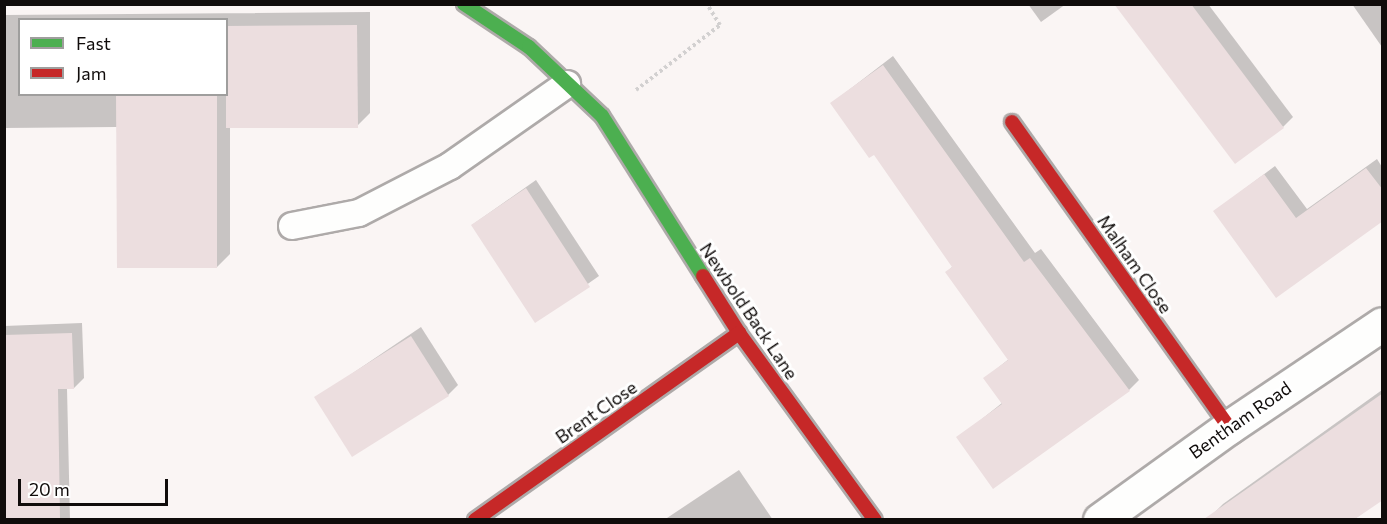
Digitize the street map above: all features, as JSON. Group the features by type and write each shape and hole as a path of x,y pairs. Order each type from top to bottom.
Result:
{"street":[{"name":"Newbold Back Lane","path":"464,4 530,47 602,116 739,333 875,519"},
{"name":"Malham Close","path":"1012,122 1229,427"},
{"name":"Bentham Road","path":"1100,519 1229,427 1383,324"},
{"name":"Brent Close","path":"475,519 739,333"}],"lane":[{"path":"292,226 359,213 430,176 567,84"}],"path":[{"path":"602,116 720,25 707,4"}],"building":[{"path":"1114,4 1191,4 1284,128 1235,164"},
{"path":"357,25 358,128 226,128 228,26"},
{"path":"883,65 1024,262 1030,258 1130,391 993,489 956,437 1002,404 983,378 1008,360 945,272 952,267 874,155 869,158 830,103"},
{"path":"116,96 217,96 217,268 117,268"},
{"path":"1366,168 1383,190 1383,221 1276,298 1213,211 1264,174 1296,218"},
{"path":"526,188 590,287 535,323 471,225"},
{"path":"72,333 74,389 58,389 60,519 4,519 4,335"},
{"path":"411,336 449,396 352,457 314,397"},
{"path":"1383,393 1383,500 1355,519 1204,519"}],"traffic: fast":[{"path":"464,4 529,47 602,116 703,276"}],"traffic: jam":[{"path":"1012,122 1229,427"},
{"path":"703,276 739,333 875,520"},
{"path":"475,520 739,333"}]}
